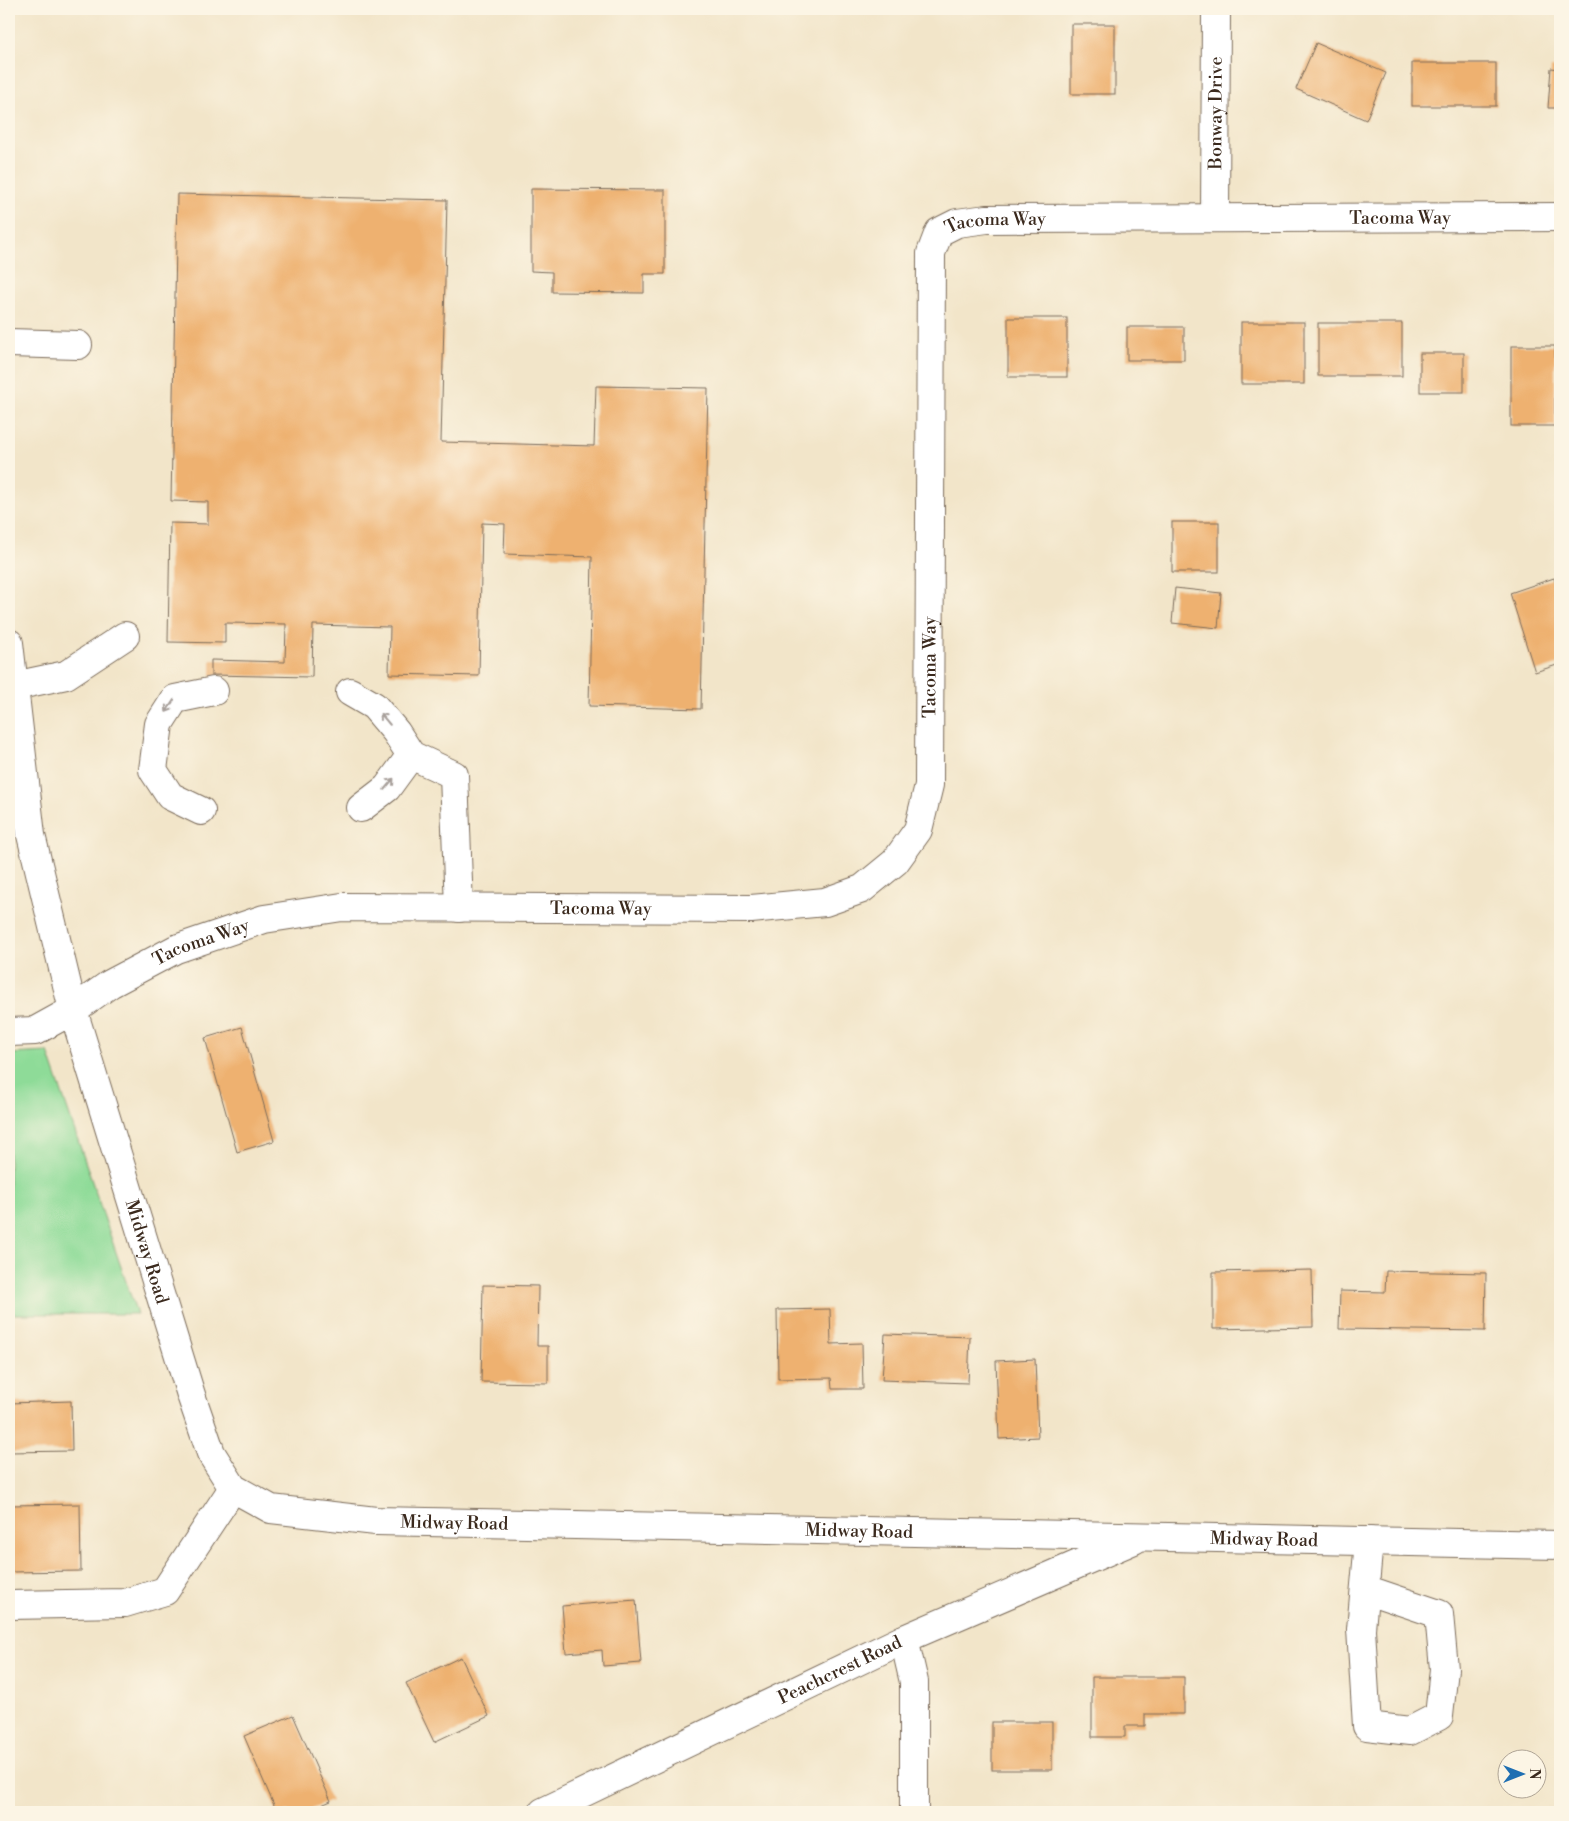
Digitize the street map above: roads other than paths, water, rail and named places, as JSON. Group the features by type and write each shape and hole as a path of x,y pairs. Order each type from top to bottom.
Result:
{"street":[{"name":"Bonway Drive","path":"1215,218 1216,9"},
{"name":"Tacoma Way","path":"9,1032 35,1031 73,1010 110,984 176,949 264,919 342,908 751,909 825,902 862,889 895,862 918,830 929,785 931,254 940,232 957,222 987,219 1560,217"},
{"path":"9,343 78,345"},
{"path":"14,686 66,675 126,636"},
{"name":"Midway Road","path":"9,643 31,835 73,1010 191,1395 212,1453 233,1488 271,1509 376,1520 1560,1545"},
{"path":"201,811 170,796 153,770 159,724 175,699 214,691"},
{"path":"350,692 374,706 396,732 411,755 454,775 459,908"},
{"path":"361,808 387,788 411,755"},
{"path":"9,1605 126,1603 165,1590 233,1488"},
{"name":"Peachcrest Road","path":"543,1812 904,1639 1142,1537"},
{"path":"1365,1589 1439,1614 1444,1669 1439,1716 1410,1730 1367,1726 1361,1629 1369,1542"},
{"path":"904,1639 914,1682 914,1812"}]}
